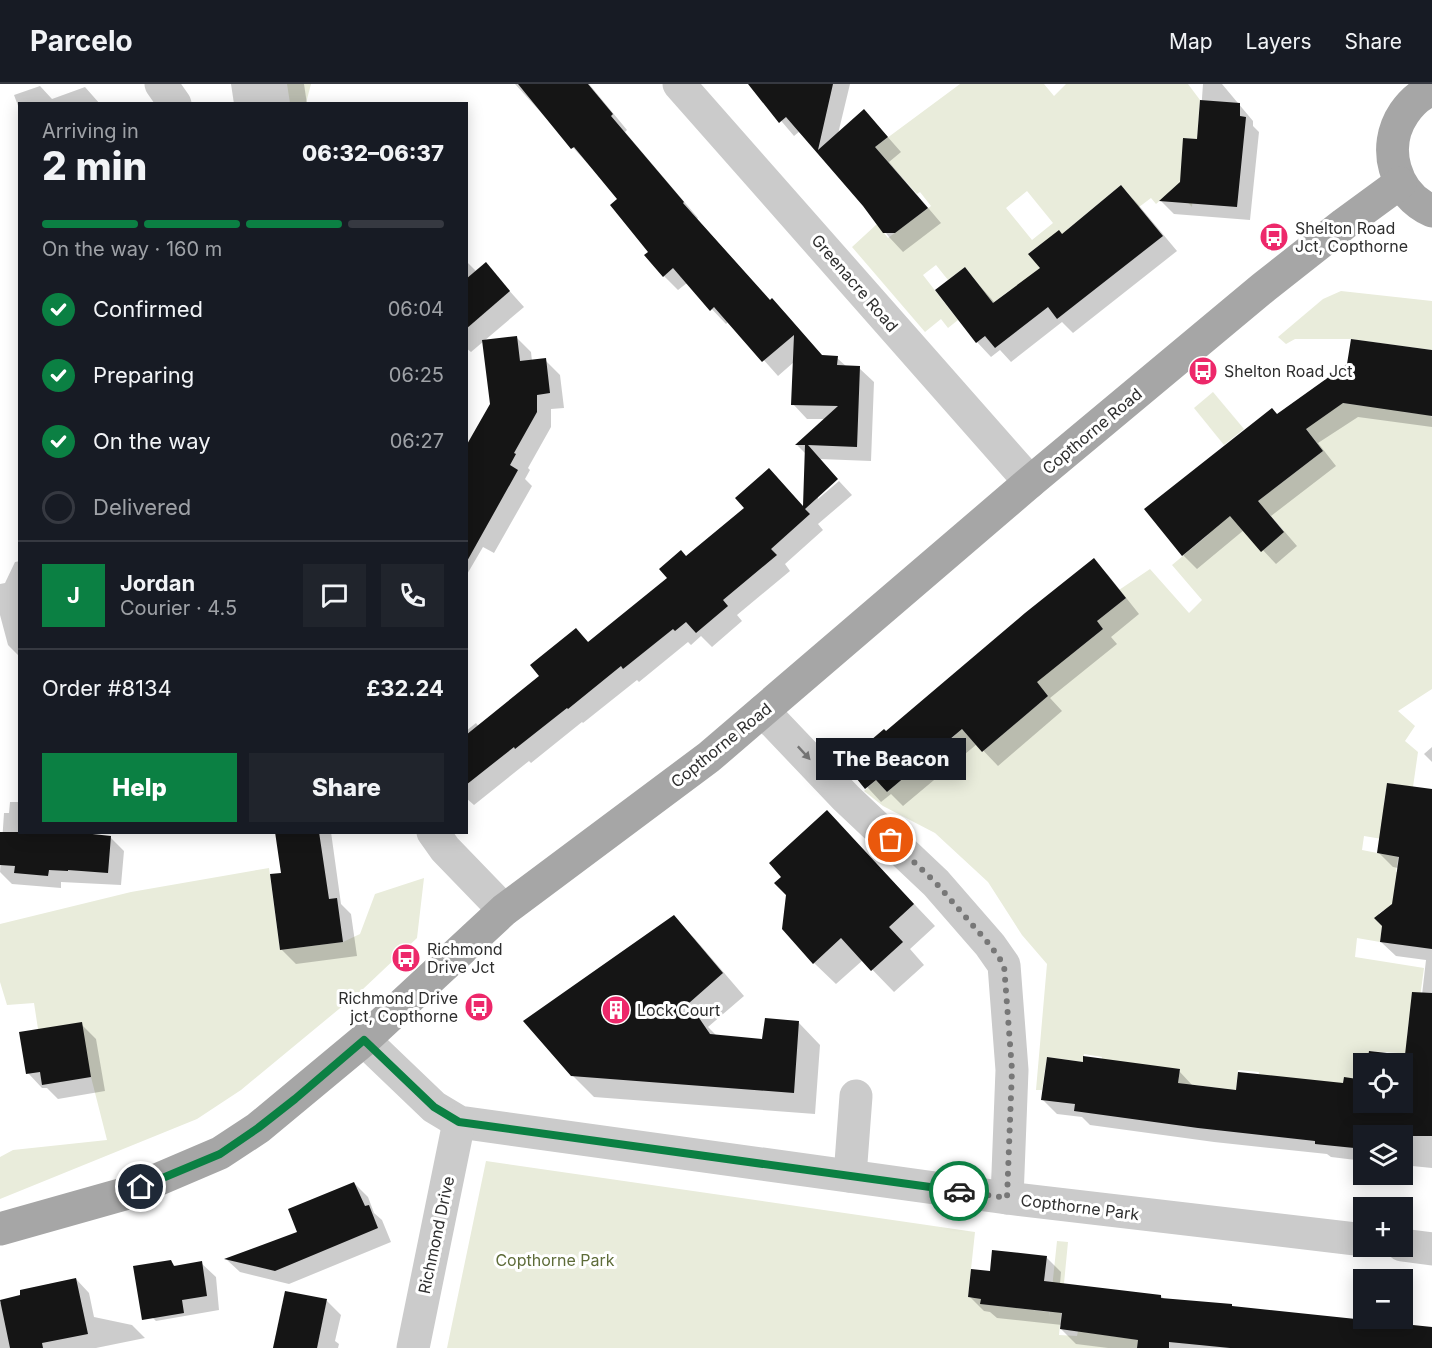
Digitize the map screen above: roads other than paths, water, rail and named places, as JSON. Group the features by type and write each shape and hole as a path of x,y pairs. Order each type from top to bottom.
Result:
{"main road":[{"path":"1427,88 1398,122 1392,142 1393,163 1400,183 1411,197 1432,211"},
{"name":"Copthorne Road","path":"0,1229 124,1194 220,1154 258,1128 364,1040 504,910 709,757 1030,482 1264,288 1400,183"}],"street":[{"path":"161,84 174,102"},
{"name":"Greenacre Road","path":"679,84 1030,482"},
{"path":"763,711 846,798 936,883 990,945 1004,965 1012,1070 1007,1198"},
{"path":"435,834 445,849 504,910"},
{"name":"Copthorne Park","path":"364,1040 434,1107 459,1122 1007,1198 1353,1239"},
{"path":"849,1176 856,1096"},
{"name":"Richmond Drive","path":"413,1348 459,1122"},
{"path":"1413,1246 1432,1249"}],"place":[{"name":"Shelton Road Jct, Copthorne","path":"1274,237"},
{"name":"Shelton Road Jct","path":"1203,371"},
{"name":"The Beacon","path":"891,840"},
{"name":"Richmond Drive Jct","path":"406,958"},
{"name":"Richmond Drive jct, Copthorne","path":"479,1007"},
{"name":"Lock Court","path":"616,1010"}]}
